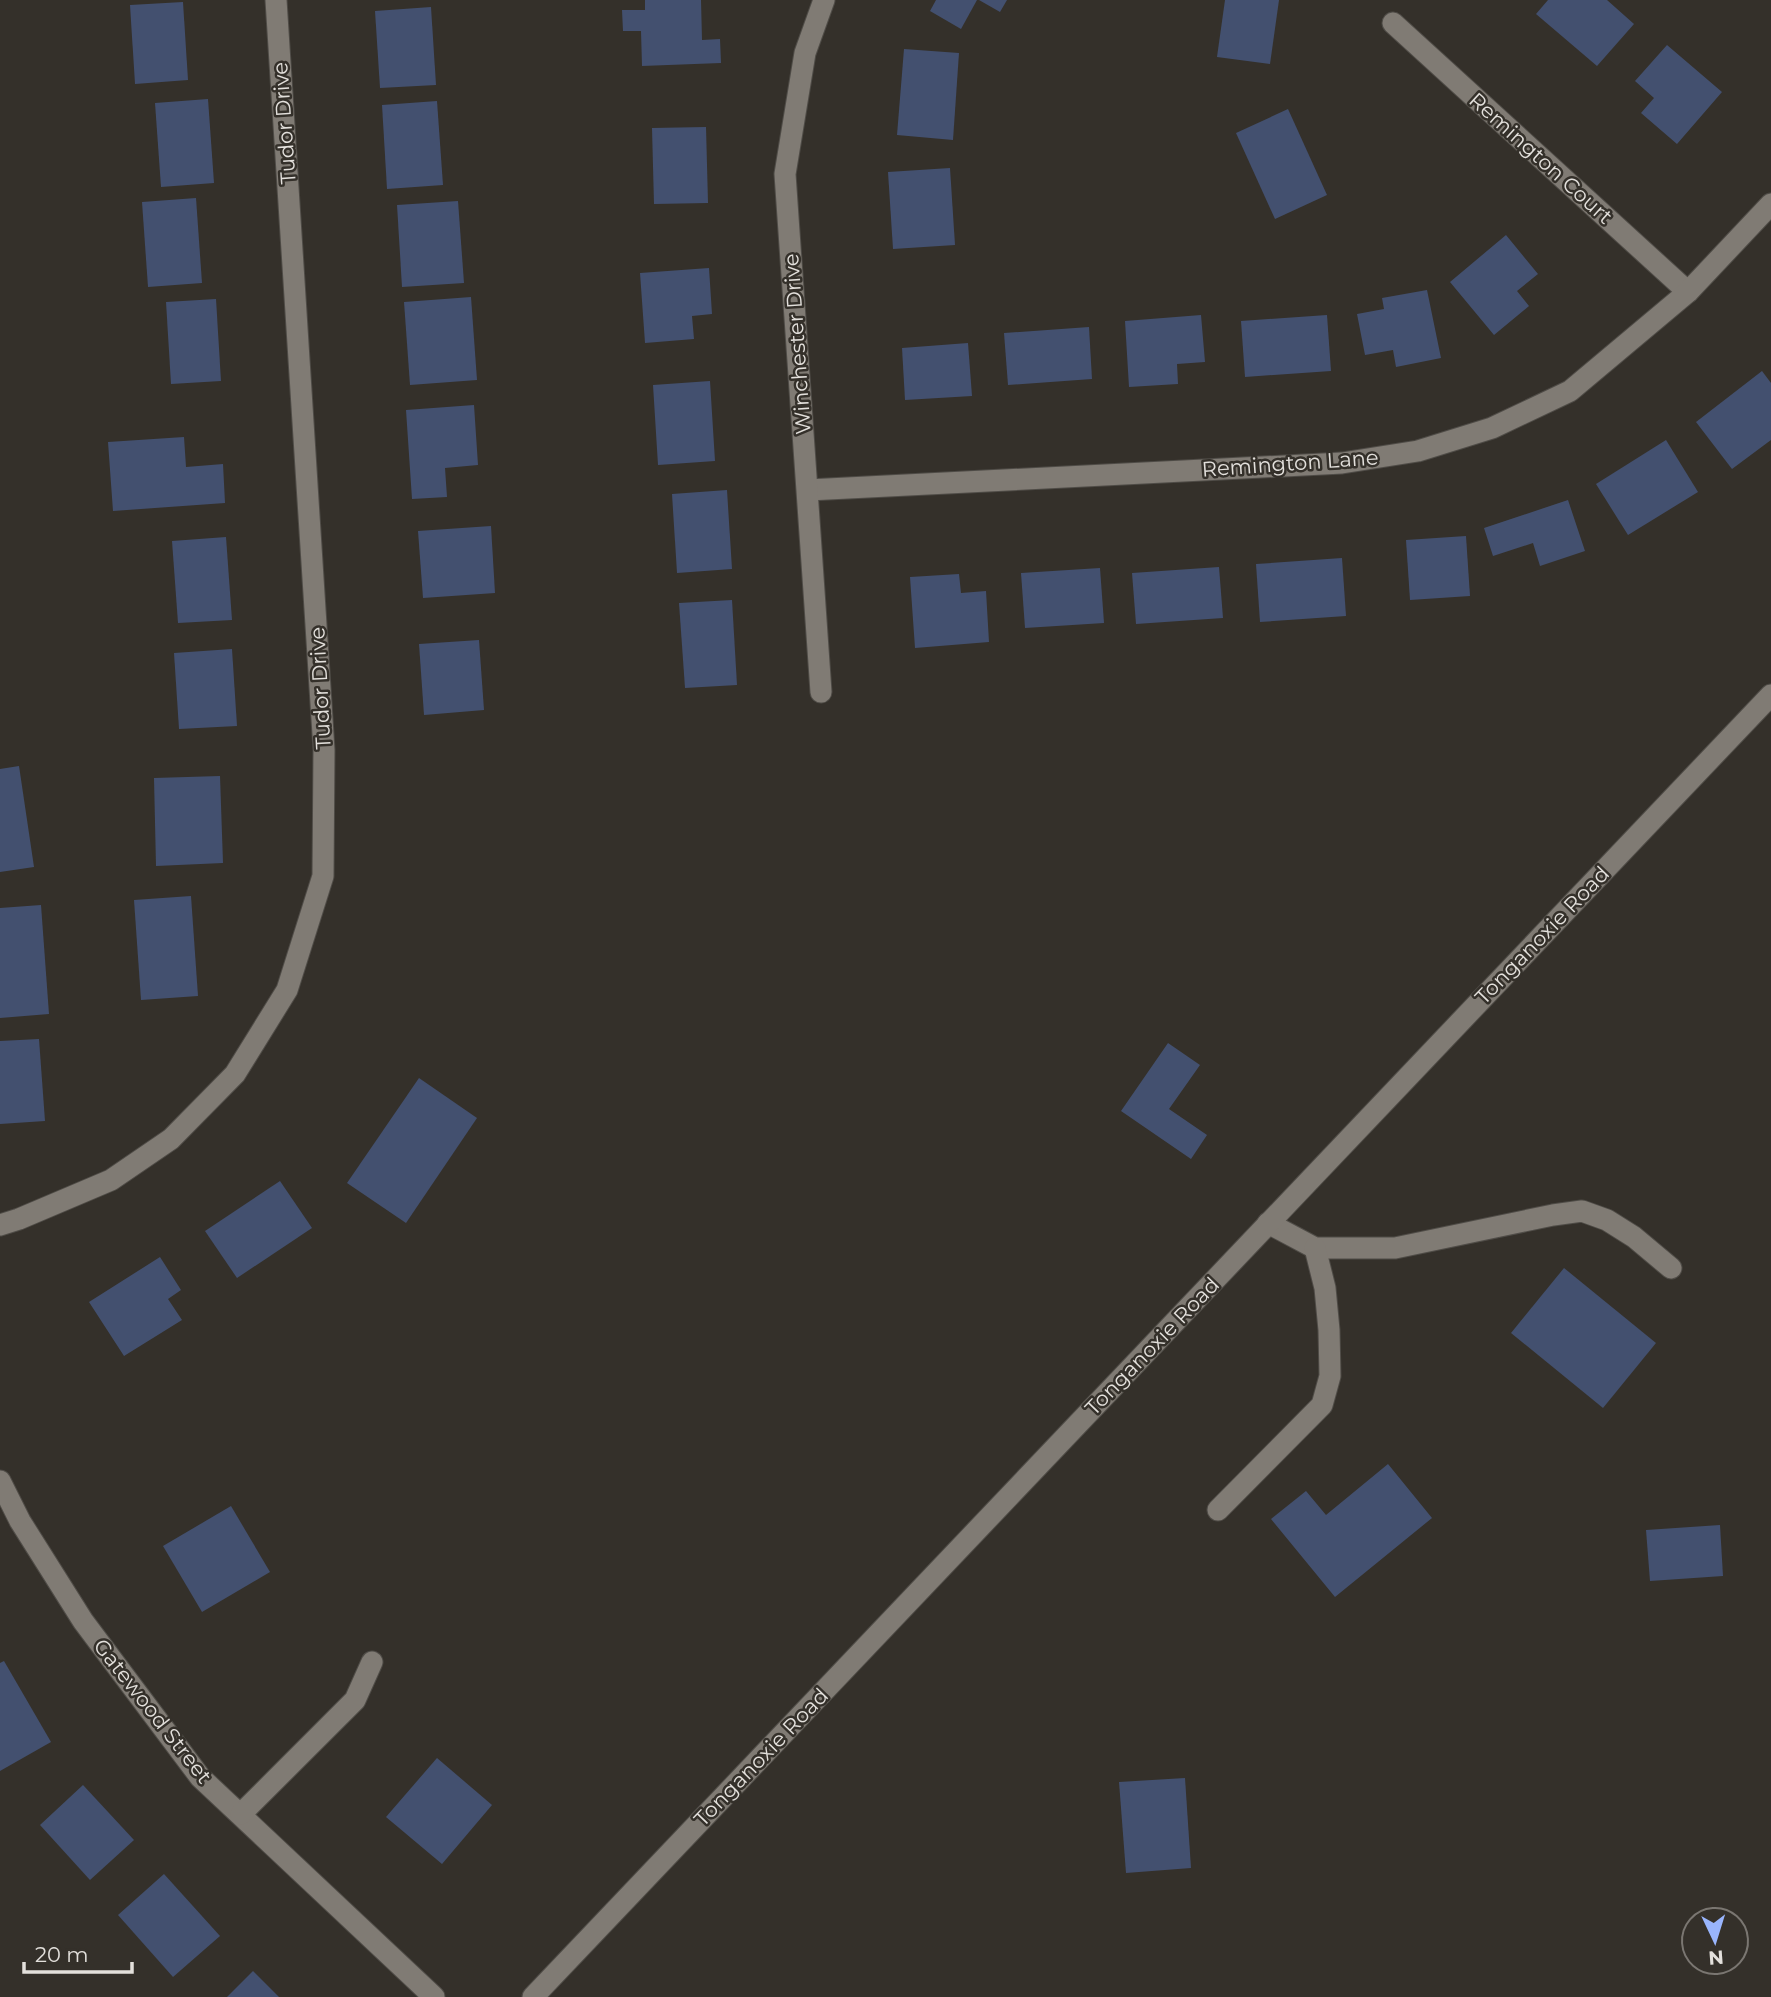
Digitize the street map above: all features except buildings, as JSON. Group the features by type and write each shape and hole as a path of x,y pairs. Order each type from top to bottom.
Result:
{"street":[{"name":"Tudor Drive","path":"0,1225 110,1180 171,1139 235,1074 287,990 323,876 324,750 276,0"},
{"name":"Winchester Drive","path":"821,692 785,174 805,53 824,0"},
{"name":"Remington Court","path":"1393,23 1688,292"},
{"name":"Remington Lane","path":"808,490 1342,463 1418,451 1492,428 1570,391 1688,292 1771,204"},
{"name":"Tonganoxie Road","path":"533,1997 1771,695"},
{"path":"1268,1223 1315,1248 1395,1248 1582,1211 1607,1220 1634,1237 1671,1268"},
{"path":"1218,1510 1322,1405 1330,1376 1329,1330 1325,1288 1315,1248"},
{"name":"Gatewood Street","path":"0,1481 20,1521 83,1620 200,1777 434,1997"},
{"path":"241,1814 355,1700 372,1662"}]}
